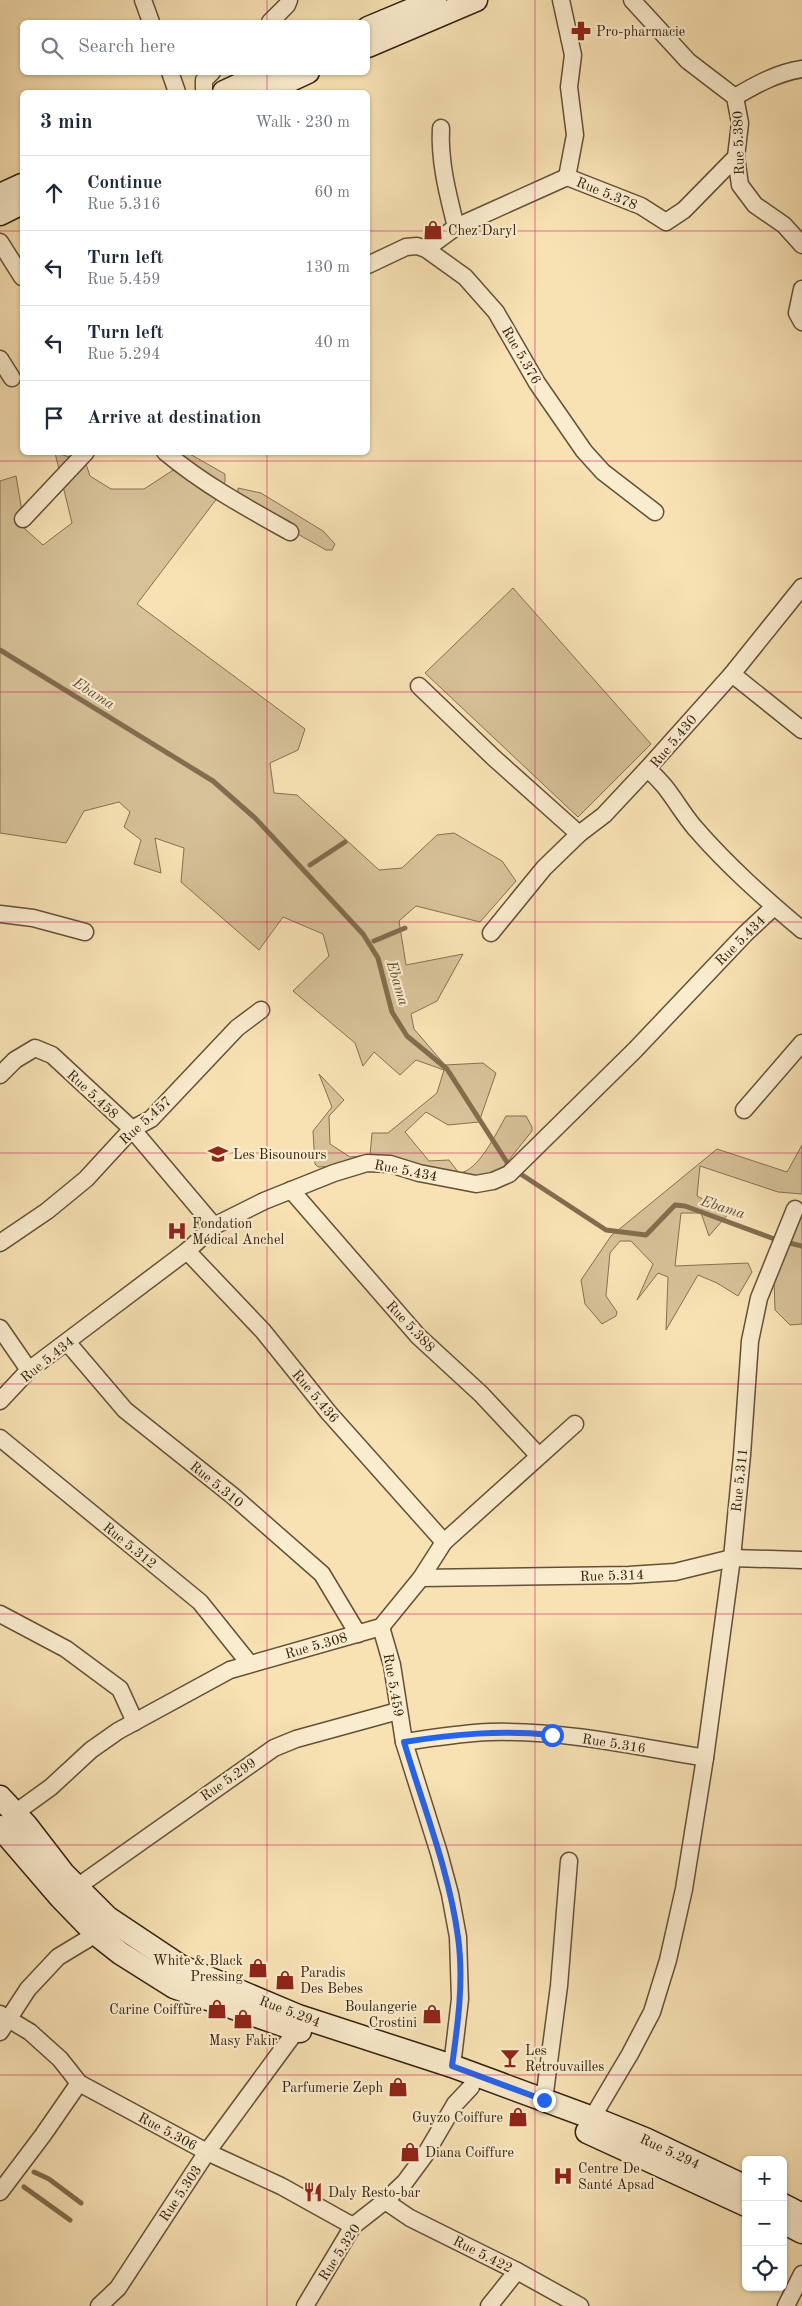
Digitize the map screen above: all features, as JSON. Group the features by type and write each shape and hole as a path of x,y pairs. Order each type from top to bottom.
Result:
{"main road":[{"path":"370,27 435,0"},
{"path":"370,45 476,0"},
{"path":"228,90 261,75"},
{"path":"269,90 302,75"},
{"path":"0,184 20,184"},
{"path":"0,195 20,185"},
{"path":"0,214 20,204"},
{"name":"Rue 5.294","path":"5,1824 77,1887 108,1918 180,1966 298,2016 452,2066 592,2118 645,2139 742,2185"},
{"name":"Rue 5.294","path":"5,1824 52,1888 96,1934 120,1953 174,1987 296,2030 382,2055 593,2134 742,2203"}],"street":[{"path":"142,0 150,20"},
{"path":"272,20 287,5 289,0"},
{"name":"Rue 5.378","path":"561,0 573,54 569,87 575,135 567,177 641,206 666,222 684,210 736,156"},
{"name":"Rue 5.380","path":"632,0 688,60 735,97 740,123 736,156 740,185 755,205 784,225 802,245"},
{"path":"735,97 765,80 788,71 802,69"},
{"path":"171,75 176,90"},
{"path":"204,90 204,80 209,75"},
{"path":"441,128 440,142 456,226"},
{"path":"370,264 406,247 426,249 456,226 567,177"},
{"path":"0,242 20,274"},
{"name":"Rue 5.376","path":"426,249 465,277 496,312 537,383 593,462 603,472 655,512"},
{"path":"802,289 797,313 802,322"},
{"path":"0,359 12,378"},
{"path":"23,519 83,455"},
{"path":"168,455 186,470 232,500 290,532"},
{"name":"Rue 5.430","path":"802,587 732,674 647,768 661,780 693,826 738,875 802,930"},
{"path":"732,674 802,730"},
{"path":"419,686 494,758 579,834"},
{"path":"491,933 544,868 579,834 604,815 647,768"},
{"name":"Rue 5.434","path":"0,1401 29,1370 187,1251 214,1226 291,1190 367,1163 390,1164 419,1173 476,1184 493,1181 511,1171 635,1050 774,906"},
{"path":"0,914 33,918 84,932"},
{"name":"Rue 5.457","path":"0,1243 47,1211 86,1178 132,1129 151,1119 237,1028 261,1010"},
{"path":"744,1110 802,1043"},
{"name":"Rue 5.458","path":"0,1075 15,1060 35,1048 52,1055 132,1129 214,1226"},
{"name":"Rue 5.388","path":"291,1190 418,1336 481,1394 538,1455"},
{"name":"Rue 5.311","path":"592,2118 630,2054 652,2012 668,1960 684,1888 705,1758 732,1558 750,1341 759,1298 795,1208"},
{"name":"Rue 5.436","path":"187,1251 263,1331 329,1413 444,1542"},
{"path":"0,1328 29,1370"},
{"name":"Rue 5.310","path":"67,1342 125,1410 233,1496 322,1574 358,1634"},
{"path":"381,1627 421,1578 444,1542 538,1455 575,1424"},
{"name":"Rue 5.312","path":"0,1438 200,1602 249,1663"},
{"name":"Rue 5.314","path":"421,1578 629,1575 675,1572 732,1558 802,1560"},
{"path":"0,1614 66,1649 120,1689 135,1722"},
{"name":"Rue 5.308","path":"5,1824 51,1787 91,1750 135,1722 230,1670 249,1663 381,1627"},
{"name":"Rue 5.459","path":"381,1627 392,1665 404,1742 439,1853 450,1894 458,1937 460,1999 452,2066"},
{"name":"Rue 5.299","path":"77,1887 274,1748 296,1739 398,1711"},
{"name":"Rue 5.316","path":"404,1742 456,1734 522,1732 588,1738 705,1758"},
{"path":"544,2100 560,1986 569,1861"},
{"path":"3,2021 28,1989 58,1957 96,1934"},
{"name":"Rue 5.306","path":"3,2021 30,2032 60,2059 79,2084 208,2152 281,2186 353,2226"},
{"name":"Rue 5.303","path":"99,2306 118,2288 208,2152 296,2030"},
{"path":"0,2192 79,2084"},
{"name":"Rue 5.320","path":"305,2306 353,2226 385,2201 405,2182 425,2156 455,2104 471,2088"},
{"name":"Rue 5.422","path":"385,2201 410,2218 516,2271 580,2306"},
{"path":"489,2306 516,2271"},
{"path":"786,2306 802,2274"}],"shaded area":[{"path":"55,455 85,461 90,476 111,489 144,489 178,467 218,497 137,604 305,729 298,750 270,763 274,793 297,795 379,870 402,868 437,835 454,833 502,861 516,881 480,922 416,906 399,921 406,965 463,954 437,1001 411,1014 414,1029 445,1065 483,1063 496,1073 479,1122 448,1125 426,1112 405,1132 429,1161 449,1160 459,1173 466,1171 480,1159 506,1116 526,1116 532,1131 504,1166 492,1176 463,1189 377,1164 318,1167 315,1164 313,1131 332,1107 319,1074 344,1100 329,1116 330,1144 350,1157 370,1155 372,1133 388,1133 437,1093 444,1070 416,1060 400,1075 374,1052 363,1066 355,1043 293,991 329,956 323,934 283,917 259,950 181,882 184,848 155,838 161,873 134,864 141,840 124,827 130,812 119,802 84,811 66,843 0,833 0,481 16,476 25,529 43,545 72,523"},
{"path":"177,455 192,455 225,474 225,482 219,486"},
{"path":"238,488 261,493 323,531 335,544 332,550 326,550 241,502 238,497"},
{"path":"513,588 651,744 578,817 425,673"},
{"path":"802,1145 802,1194 778,1192 700,1166 697,1196 729,1213 709,1236 701,1213 681,1213 675,1266 748,1263 752,1272 738,1296 717,1283 698,1275 666,1330 668,1277 658,1273 637,1300 653,1264 631,1241 620,1241 610,1253 606,1296 617,1312 616,1316 602,1324 585,1304 581,1280 611,1236 717,1149 787,1172"},
{"path":"802,1216 802,1324 790,1325 775,1310 774,1279"}],"waterway":[{"name":"Ebama","path":"0,650 213,781 255,818 363,934 378,958 392,1012 407,1036 447,1069 510,1167 606,1230 646,1235 675,1205 685,1206 777,1240 802,1246"},
{"path":"310,865 345,842"},
{"path":"374,941 405,928"},
{"path":"34,2172 49,2179 81,2203"},
{"path":"24,2187 70,2220"}],"place":[{"name":"Pro-pharmacie","path":"581,31"},
{"name":"Chez Daryl","path":"433,230"},
{"name":"Les Bisounours","path":"218,1154"},
{"name":"Fondation Médical Anchel","path":"177,1231"},
{"name":"White & Black Pressing","path":"258,1968"},
{"name":"Paradis Des Bebes","path":"285,1980"},
{"name":"Carine Coiffure","path":"217,2009"},
{"name":"Boulangerie Crostini","path":"432,2014"},
{"name":"Masy Fakir","path":"243,2019"},
{"name":"Les Retrouvailles","path":"510,2058"},
{"name":"Parfumerie Zeph","path":"398,2087"},
{"name":"Guyzo Coiffure","path":"518,2117"},
{"name":"Diana Coiffure","path":"410,2152"},
{"name":"Centre De Santé Apsad","path":"563,2176"},
{"name":"Daly Resto-bar","path":"313,2192"}],"route":[{"path":"544,2100 452,2066 460,1999 458,1937 450,1894 439,1853 404,1742 456,1734 491,1732 522,1732 552,1735"}]}
